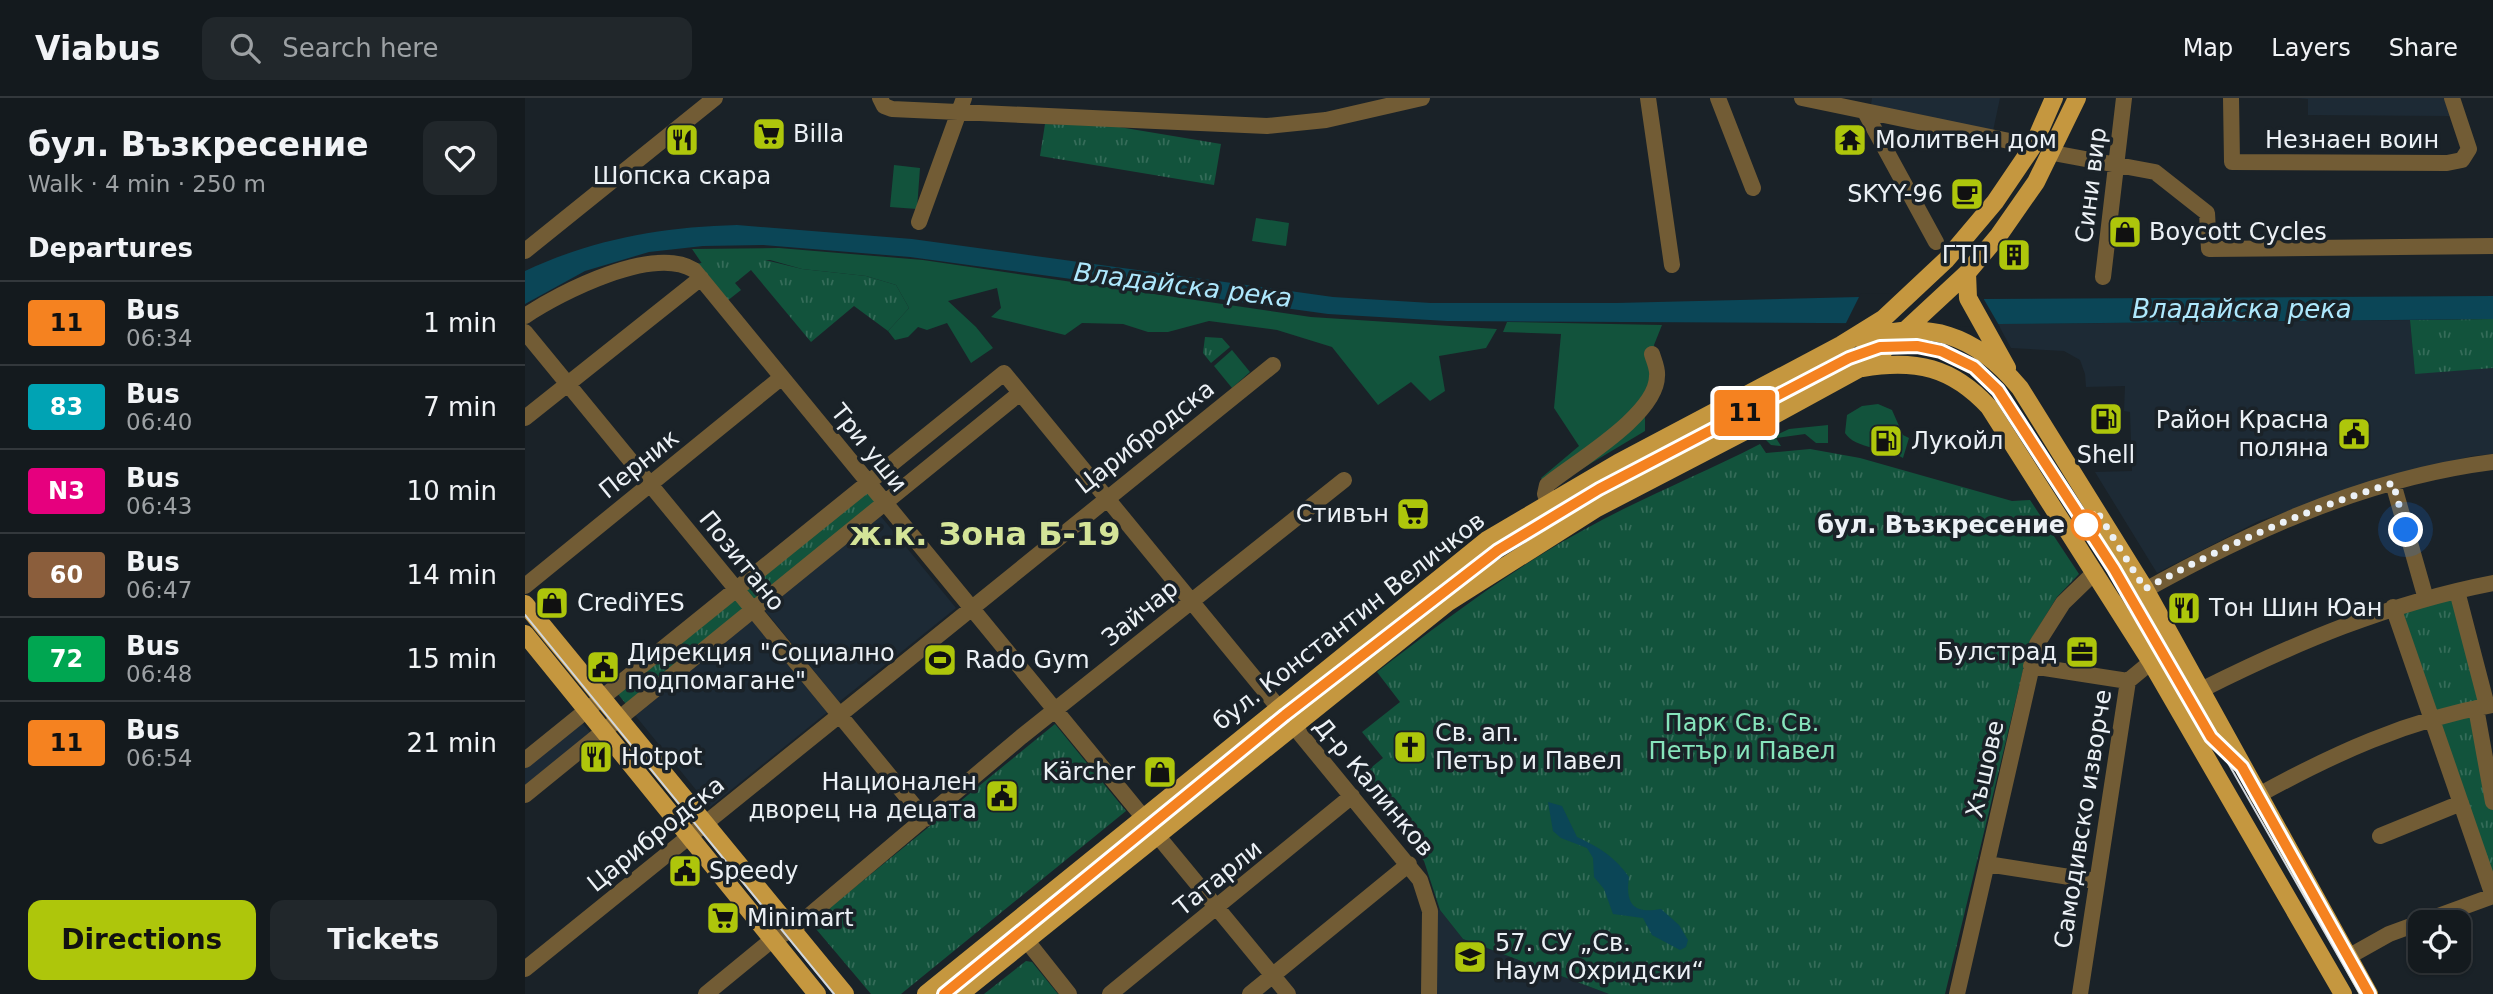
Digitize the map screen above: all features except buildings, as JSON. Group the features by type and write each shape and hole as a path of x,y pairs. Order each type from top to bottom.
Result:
{"main road":[{"path":"1841,345 1883,319 1926,279 1996,202 2033,146 2054,98"},
{"path":"1862,368 1967,273 2018,210 2053,153 2077,98"},
{"path":"1967,273 1967,292 1971,304 2145,589 2257,796 2369,994"},
{"path":"1926,279 1911,306 1905,331 1909,349 1932,368 1963,382 1989,407 2151,662 2343,994"},
{"path":"1841,345 1905,331 1939,332 1967,342 1996,363 2020,388"},
{"name":"бул. Константин Величков","path":"926,994 1484,535 1841,345"},
{"path":"1862,368 1893,365 1932,368"},
{"name":"бул. Константин Величков","path":"960,994 1447,603 1561,528 1862,368"},
{"path":"525,604 845,994"},
{"path":"525,634 811,989"}],"street":[{"path":"525,251 715,98"},
{"path":"880,98 884,106 892,109 994,106 1298,125 1422,98"},
{"path":"1649,98 1672,265"},
{"path":"1718,98 1753,188"},
{"path":"1802,98 2033,146"},
{"name":"Сини вир","path":"2103,277 2124,98"},
{"name":"Незнаен воин","path":"2231,98 2232,162 2447,163 2462,160 2469,145 2452,98"},
{"path":"919,222 961,106"},
{"path":"1865,111 1936,242"},
{"path":"2053,153 2160,174 2203,208 2209,219 2209,248 2493,246"},
{"path":"525,316 577,287 625,270 675,262 697,274 525,418"},
{"name":"Три уши","path":"697,274 1143,817"},
{"name":"Позитано","path":"525,332 925,819"},
{"path":"1548,503 1545,494 1547,485 1632,418 1648,400 1656,383 1652,354"},
{"name":"Царибродска","path":"525,970 1106,497 1273,365"},
{"name":"Д-р Калинков","path":"868,482 1004,373 1409,864 1427,895 1430,911 1426,991"},
{"name":"Перник","path":"525,586 782,377"},
{"path":"525,794 1020,393"},
{"path":"2117,606 2241,539 2322,506 2393,483 2493,462"},
{"name":"Зайчар","path":"706,994 773,939 792,930 1054,711 1344,480"},
{"path":"525,760 868,482"},
{"path":"2393,483 2425,599"},
{"name":"Хъшове","path":"1957,994 2037,644 2050,620 2095,572"},
{"path":"2201,690 2294,645 2393,607 2493,583"},
{"path":"2458,591 2485,707 2493,801"},
{"path":"2348,957 2389,934 2493,896 2393,607"},
{"name":"Самодивско изворче","path":"2080,994 2095,881 2128,681 2151,662"},
{"path":"2031,666 2128,681"},
{"path":"2257,796 2316,763 2381,735 2432,718 2485,707"},
{"name":"Татарли","path":"1111,994 1219,908 1352,796"},
{"path":"2380,836 2461,803"},
{"path":"1157,835 1288,994"},
{"path":"1251,994 1409,864"},
{"path":"1987,864 2095,881"},
{"path":"1027,941 1069,994"}],"shaded area":[{"path":"1872,98 2000,98 1993,131 1871,105"},
{"path":"2298,98 2444,98 2450,116 2308,115 2308,99"},
{"path":"2410,320 2415,373 2493,368 2493,454 2472,456 2392,478 2259,521 2157,573 2095,472 2132,471 2130,412 2124,411 2125,386 2086,387 2080,360 2064,351 2011,348 1998,324"},
{"path":"879,514 956,608 839,702 763,608"},
{"path":"753,619 830,710 710,807 634,714"},
{"path":"577,717 595,738 525,795 525,760"},
{"name":"57. СУ „Св. Наум Охридски“","path":"1440,910 1463,939 1609,994 1429,994 1430,911"}],"green space":[{"path":"1045,124 1113,126 1221,144 1214,185 1040,156"},
{"path":"894,165 920,168 917,209 890,207"},
{"path":"1256,218 1289,223 1286,246 1252,241"},
{"path":"779,248 923,260 1311,317 1497,329 1486,348 1439,356 1445,391 1430,401 1411,382 1378,405 1332,347 1277,330 1209,321 1168,332 1148,332 1123,324 1082,323 1065,335 991,317 1001,308 997,288 948,301 976,327 993,348 971,363 947,323 927,330 918,327 908,337 895,340 888,331 909,308 896,285 866,276 802,269 770,260 733,260 703,265 692,249"},
{"path":"745,255 802,269 866,276 896,285 909,308 888,331 854,306 811,342 751,270 735,283 741,290 727,301 696,264"},
{"path":"2493,319 2493,368 2415,374 2410,320"},
{"path":"1507,322 1662,325 1654,345 1661,384 1645,408 1645,431 1548,489 1541,478 1579,446 1554,408 1561,334 1503,332"},
{"path":"1205,337 1222,338 1230,347 1211,363 1203,353"},
{"path":"1232,350 1250,372 1232,388 1214,366"},
{"path":"1878,404 1892,410 1903,435 1909,438 1903,458 1856,442 1845,433 1847,415 1862,406"},
{"path":"1828,425 1828,443 1816,443 1805,434 1776,438 1781,446 1771,445 1766,440 1789,429"},
{"name":"Парк Св. Св. Петър и Павел","path":"1760,444 1766,453 1810,449 1860,458 2012,501 2030,500 2079,574 2057,597 2030,641 1945,994 1609,994 1463,939 1440,910 1424,861 1357,779 1383,758 1362,732 1400,702 1377,672 1458,611 1572,536"},
{"path":"868,482 884,502 630,709 613,688"},
{"path":"2457,591 2487,706 2432,718 2393,607"},
{"path":"2475,710 2493,802 2493,890 2433,718"},
{"path":"1055,724 1126,811 901,994 871,994 811,923"},
{"path":"1026,961 1032,962 1058,994 984,994"}],"water":[{"name":"Владайска река","path":"737,225 912,239 1333,297 1431,303 1616,303 1859,297 1984,299 2493,296 2493,319 1998,324 1447,321 1328,314 910,257 763,245 703,246 649,252 585,271 525,304 525,271 551,260 628,237"},
{"path":"1548,802 1562,806 1577,837 1606,853 1624,870 1629,877 1629,895 1633,905 1644,910 1661,909 1679,925 1688,940 1686,947 1680,950 1652,935 1643,918 1613,914 1604,889 1594,877 1593,858 1587,848 1561,838 1553,831"}],"pier":[{"path":"1861,293 1982,296 2000,327 1845,325"}],"tram line":[{"path":"940,994 1283,713 1479,560 1599,487 1857,352 1879,345 1900,343 1920,344 1958,356 1976,367 2008,397 2119,572 2360,994"},
{"path":"525,615 834,994"}],"bus line":[{"name":"11","path":"944,994 1285,715 1498,550 1599,489 1849,358 1880,347 1895,345 1929,347 1962,360 1982,374 2005,399 2114,569 2211,737 2242,767 2369,994"}],"place":[{"name":"Billa","path":"769,134"},
{"name":"Шопска скара","path":"682,140"},
{"name":"Молитвен дом","path":"1850,140"},
{"name":"SKYY-96","path":"1967,194"},
{"name":"Boycott Cycles","path":"2125,232"},
{"name":"ГТП","path":"2014,255"},
{"name":"Shell","path":"2106,419"},
{"name":"Район Красна поляна","path":"2354,434"},
{"name":"Лукойл","path":"1886,441"},
{"name":"Стивън","path":"1413,514"},
{"name":"бул. Възкресение","path":"2086,525"},
{"name":"CrediYES","path":"552,603"},
{"name":"Тон Шин Юан","path":"2184,608"},
{"name":"Булстрад","path":"2082,652"},
{"name":"Rado Gym","path":"940,660"},
{"name":"Дирекция \"Социално подпомагане\"","path":"603,667"},
{"name":"Св. ап. Петър и Павел","path":"1410,747"},
{"name":"Hotpot","path":"596,757"},
{"name":"Kärcher","path":"1160,772"},
{"name":"Национален дворец на децата","path":"1002,796"},
{"name":"Speedy","path":"685,871"},
{"name":"Minimart","path":"723,918"},
{"name":"57. СУ „Св. Наум Охридски“","path":"1470,957"}],"district":[{"name":"ж.к. Зона Б-19","path":"985,534"}],"route":[{"path":"2086,525 2096,510 2145,589 2241,539 2311,510 2393,483 2406,530"}]}
